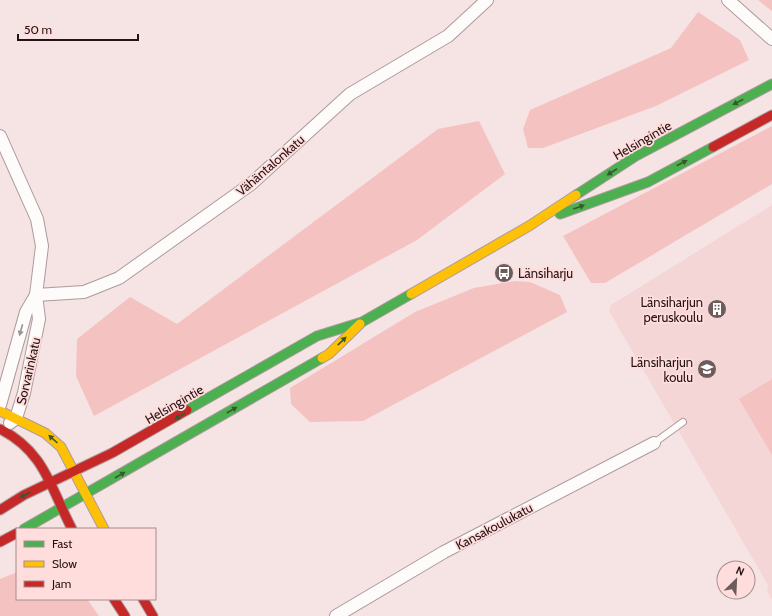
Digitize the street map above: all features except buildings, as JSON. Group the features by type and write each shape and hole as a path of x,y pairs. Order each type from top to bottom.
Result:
{"main road":[{"name":"Helsingintie","path":"0,510 24,495 112,453 180,416 317,336 362,322 529,226 636,156 772,84"},
{"name":"Helsingintie","path":"529,226 648,182 772,115"},
{"name":"Helsingintie","path":"26,528 329,354 362,322"},
{"path":"0,411 45,433 61,447 75,471 103,528"},
{"path":"1,426 26,445 40,461 71,528"},
{"path":"0,542 16,534"},
{"path":"115,600 125,616"},
{"path":"144,600 153,616"}],"street":[{"name":"Vähäntalonkatu","path":"36,295 84,292 118,278 251,184 350,94 448,36 487,0"},
{"path":"728,0 772,39"},
{"name":"Sorvarinkatu","path":"0,136 37,219 42,246 36,295 39,319 24,393 16,418 1,426"},
{"name":"Sorvarinkatu","path":"0,405 26,312 36,295"},
{"name":"Kansakoulukatu","path":"336,616 444,552 654,443"}],"lane":[{"path":"654,443 683,422"}],"shaded area":[{"path":"758,0 772,0 772,11"},
{"path":"698,12 740,40 749,60 656,106 543,148 528,148 523,129 530,110 671,48"},
{"path":"479,121 505,174 417,240 94,416 76,376 77,339 130,297 177,324 438,129"},
{"path":"772,126 772,184 605,283 591,283 563,236"},
{"name":"Länsiharjun koulu","path":"772,205 772,600 767,591 768,585 756,564 756,560 753,560 609,311 611,305"},
{"path":"515,281 530,282 560,295 567,312 363,421 310,422 291,404 290,388 415,312 474,288"},
{"path":"772,379 772,455 739,399"},
{"path":"16,572 16,600 88,600 99,616 0,616 0,579"}],"traffic: fast":[{"path":"576,195 636,156 772,84"},
{"path":"560,214 648,182 713,147"},
{"path":"187,410 317,336 362,322 411,294"},
{"path":"26,528 322,358"}],"traffic: slow":[{"path":"411,294 529,226 576,195"},
{"path":"322,358 329,354 360,324"},
{"path":"0,411 45,433 61,447 103,528"}],"traffic: jam":[{"path":"713,147 772,115"},
{"path":"0,510 24,495 112,453 187,410"},
{"path":"0,429 15,438 27,448 37,460 45,472 71,528"},
{"path":"0,542 16,534"},
{"path":"115,600 125,616"},
{"path":"144,600 153,616"}],"place":[{"name":"Länsiharju","path":"504,273"},
{"name":"Länsiharjun peruskoulu","path":"717,309"},
{"name":"Länsiharjun koulu","path":"707,369"}]}
